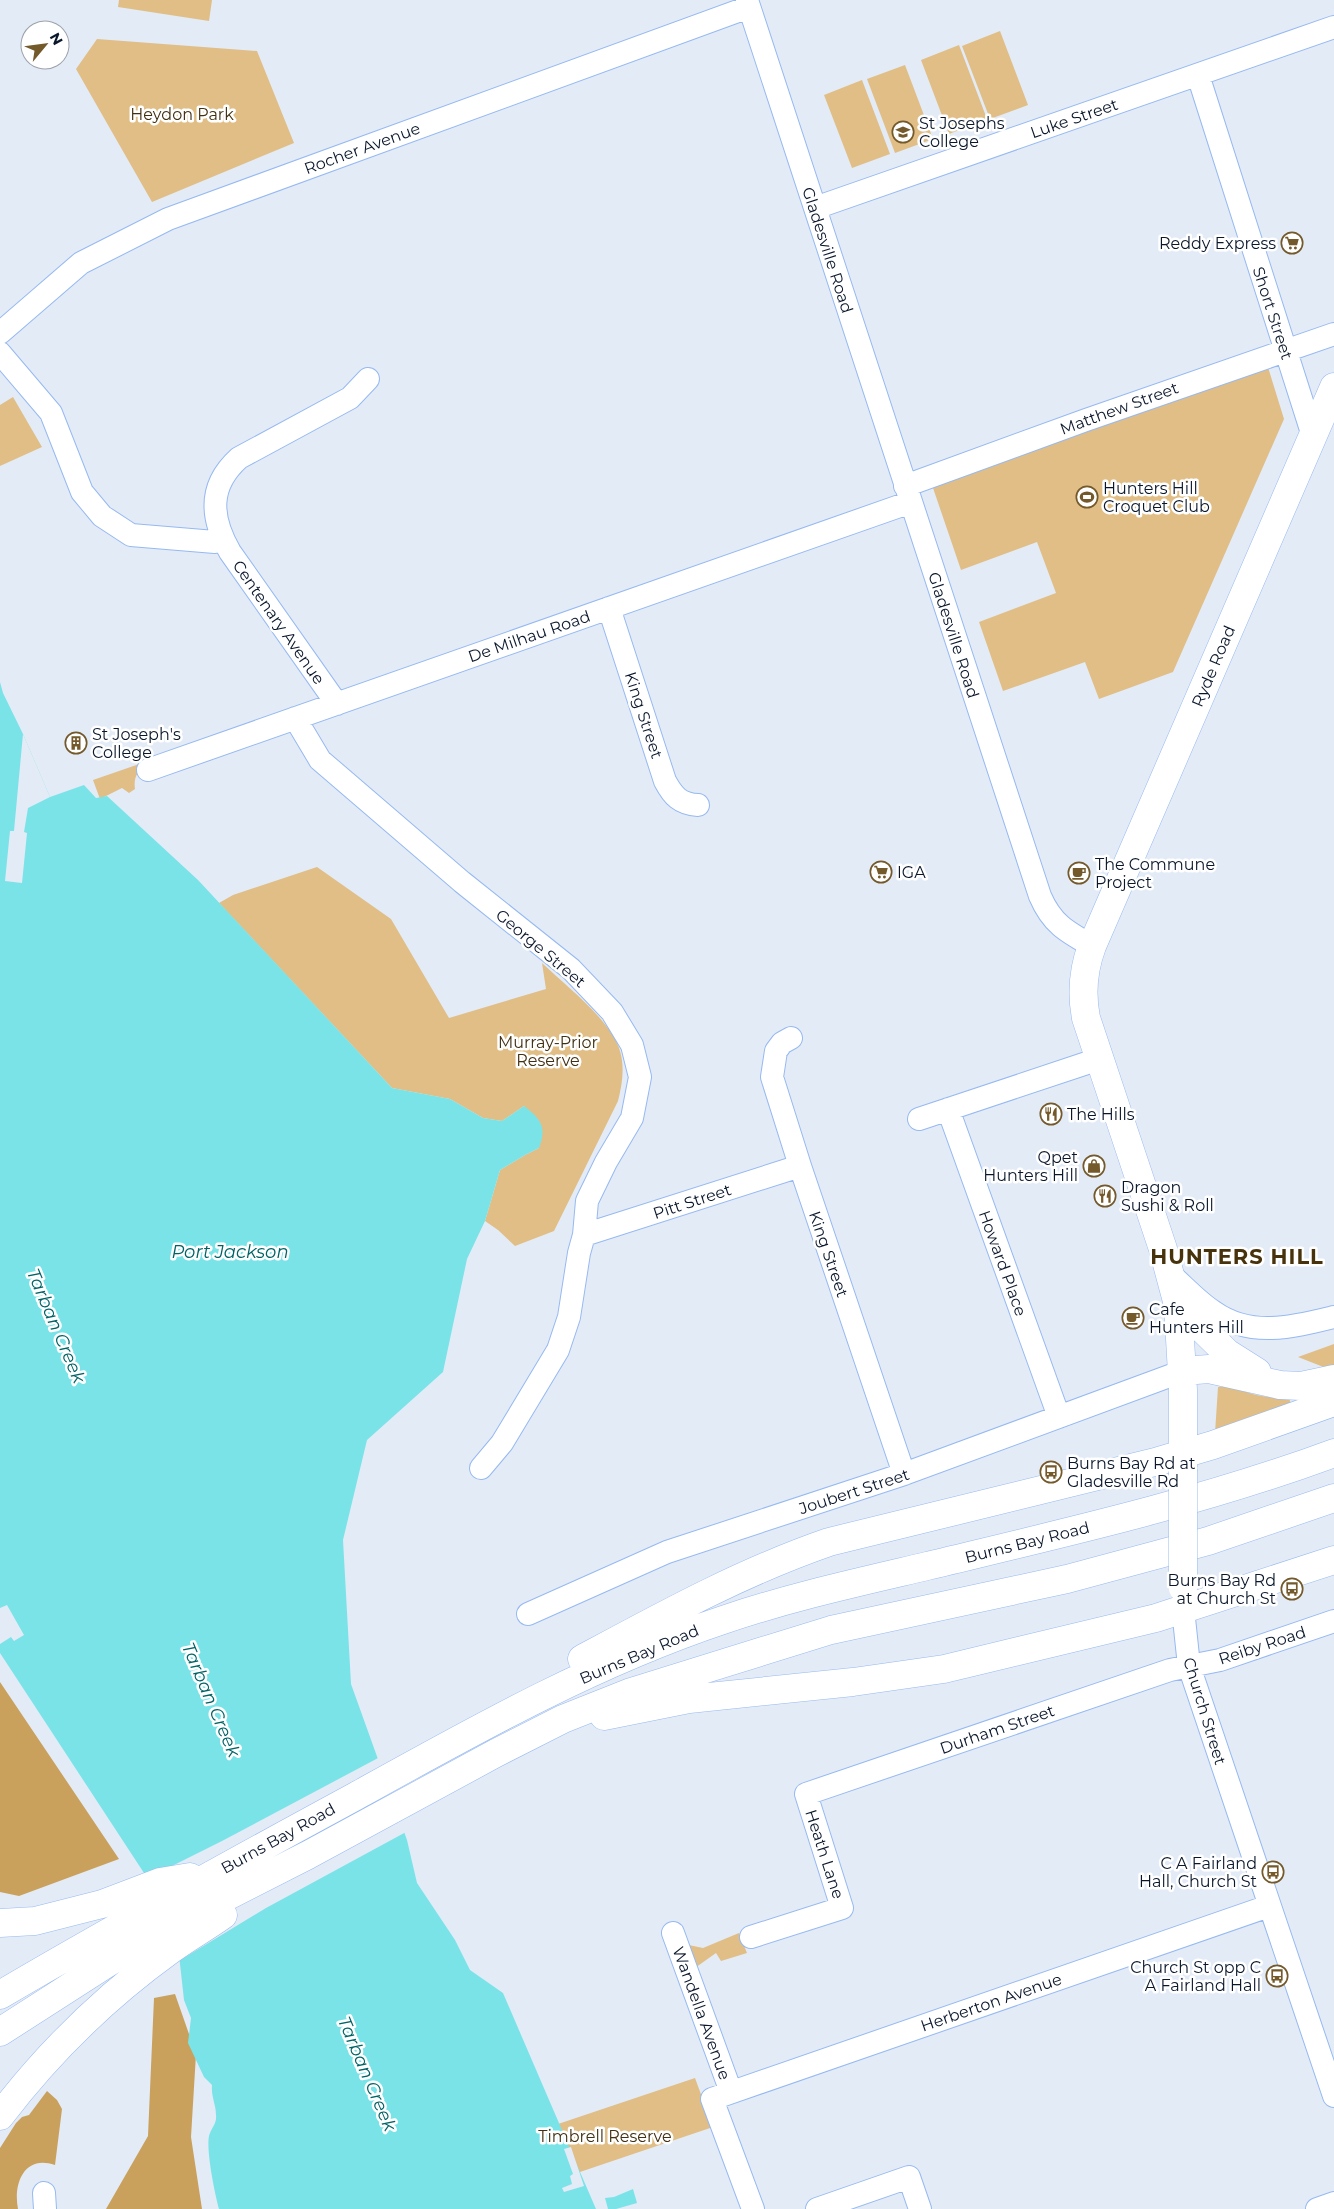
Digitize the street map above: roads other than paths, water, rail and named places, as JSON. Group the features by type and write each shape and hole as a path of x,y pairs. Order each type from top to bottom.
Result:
{"main road":[{"name":"Ryde Road","path":"1092,946 1334,387"},
{"path":"1092,946 1084,974 1082,996 1086,1018 1167,1261"},
{"name":"Church Street","path":"1167,1261 1178,1305 1182,1371 1183,1599"},
{"path":"1178,1305 1227,1353 1280,1385"},
{"path":"1182,1371 1209,1369 1280,1385 1301,1386 1334,1379"},
{"path":"481,1727 549,1676 702,1596 795,1554 828,1542 1076,1483 1183,1461 1334,1402"},
{"name":"Burns Bay Road","path":"0,1995 100,1936 481,1727 606,1666 726,1619 832,1589 1166,1507 1278,1474 1334,1453"},
{"name":"Burns Bay Road","path":"2,2030 151,1935 308,1855 496,1753 563,1719 631,1692 832,1630 1067,1579 1208,1541 1334,1498"},
{"path":"496,1753 601,1717 689,1699 853,1682 944,1669 1183,1599 1334,1560"},
{"path":"0,2116 30,2077 78,2027 125,1985 169,1950 308,1855"},
{"path":"0,1923 35,1920 102,1904 160,1882 214,1873"}],"street":[{"name":"Gladesville Road","path":"748,4 1040,896 1050,915 1062,929 1092,946"},
{"name":"Rocher Avenue","path":"0,333 81,263 168,219 748,4"},
{"name":"Luke Street","path":"815,208 1334,27"},
{"name":"Short Street","path":"1198,75 1313,436"},
{"name":"Matthew Street","path":"908,494 1086,420 1334,334"},
{"path":"0,353 51,413 82,492 102,516 130,535 219,541"},
{"name":"Centenary Avenue","path":"337,704 230,552 219,541 216,492 221,478 227,469 239,458 350,398 368,379"},
{"name":"De Milhau Road","path":"148,770 610,608 908,494"},
{"name":"King Street","path":"610,608 665,781 678,800 698,805"},
{"name":"George Street","path":"295,718 320,760 462,882 570,970 612,1012 632,1045 640,1077 632,1118 606,1162 587,1201 584,1235 579,1253 570,1317 558,1350 502,1443 482,1468"},
{"name":"King Street","path":"791,1038 782,1042 776,1051 772,1077 800,1166 904,1474"},
{"path":"919,1119 1099,1059"},
{"name":"Howard Place","path":"948,1109 1058,1417"},
{"name":"Pitt Street","path":"584,1235 800,1166"},
{"path":"1167,1261 1212,1311 1225,1320 1240,1325 1265,1329 1292,1327 1334,1317"},
{"name":"Joubert Street","path":"528,1614 667,1552 904,1474 1182,1371"},
{"name":"Church Street","path":"1183,1599 1189,1666 1334,2096"},
{"name":"Reiby Road","path":"1189,1666 1220,1660 1334,1621"},
{"name":"Durham Street","path":"806,1794 1170,1670 1189,1666"},
{"name":"Heath Lane","path":"751,1937 842,1908 806,1794"},
{"name":"Herberton Avenue","path":"721,2096 1269,1906"},
{"name":"Wandella Avenue","path":"673,1933 753,2209"},
{"path":"817,2209 909,2177 920,2209"},
{"path":"1318,2209 1334,2203"}],"water":[{"name":"Port Jackson","path":"0,682 3,693 50,797 84,785 96,798 107,796 198,880 392,1088 450,1099 483,1118 502,1121 524,1106 535,1115 541,1124 542,1134 539,1148 500,1170 485,1221 467,1259 443,1372 367,1440 343,1540 351,1684 407,1840 417,1883 455,1940 470,1970 503,1993 596,2209 219,2209 213,2183 208,2143 216,2118 212,2085 204,2077 188,2043 191,2018 184,2000 179,1955 159,1903 144,1873 0,1653"},
{"path":"633,2189 637,2203 616,2209 608,2209 605,2198 614,2197"}],"place":[{"name":"St Josephs College","path":"903,132"},
{"name":"Reddy Express","path":"1292,243"},
{"name":"Hunters Hill Croquet Club","path":"1087,497"},
{"name":"St Joseph's College","path":"76,743"},
{"name":"IGA","path":"881,872"},
{"name":"The Commune Project","path":"1079,873"},
{"name":"The Hills","path":"1051,1114"},
{"name":"Qpet Hunters Hill","path":"1094,1166"},
{"name":"Dragon Sushi & Roll","path":"1105,1196"},
{"name":"Cafe Hunters Hill","path":"1133,1318"},
{"name":"Burns Bay Rd at Gladesville Rd","path":"1051,1472"},
{"name":"Burns Bay Rd at Church St","path":"1292,1589"},
{"name":"C A Fairland Hall, Church St","path":"1273,1872"},
{"name":"Church St opp C A Fairland Hall","path":"1277,1976"}],"district":[{"name":"HUNTERS HILL","path":"1237,1257"}],"park label":[{"name":"Heydon Park","path":"182,114"},
{"name":"Murray-Prior Reserve","path":"548,1051"},
{"name":"Timbrell Reserve","path":"605,2136"}],"water label":[{"name":"Tarban Creek","path":"56,1326"},
{"name":"Tarban Creek","path":"211,1700"},
{"name":"Tarban Creek","path":"367,2074"}]}
